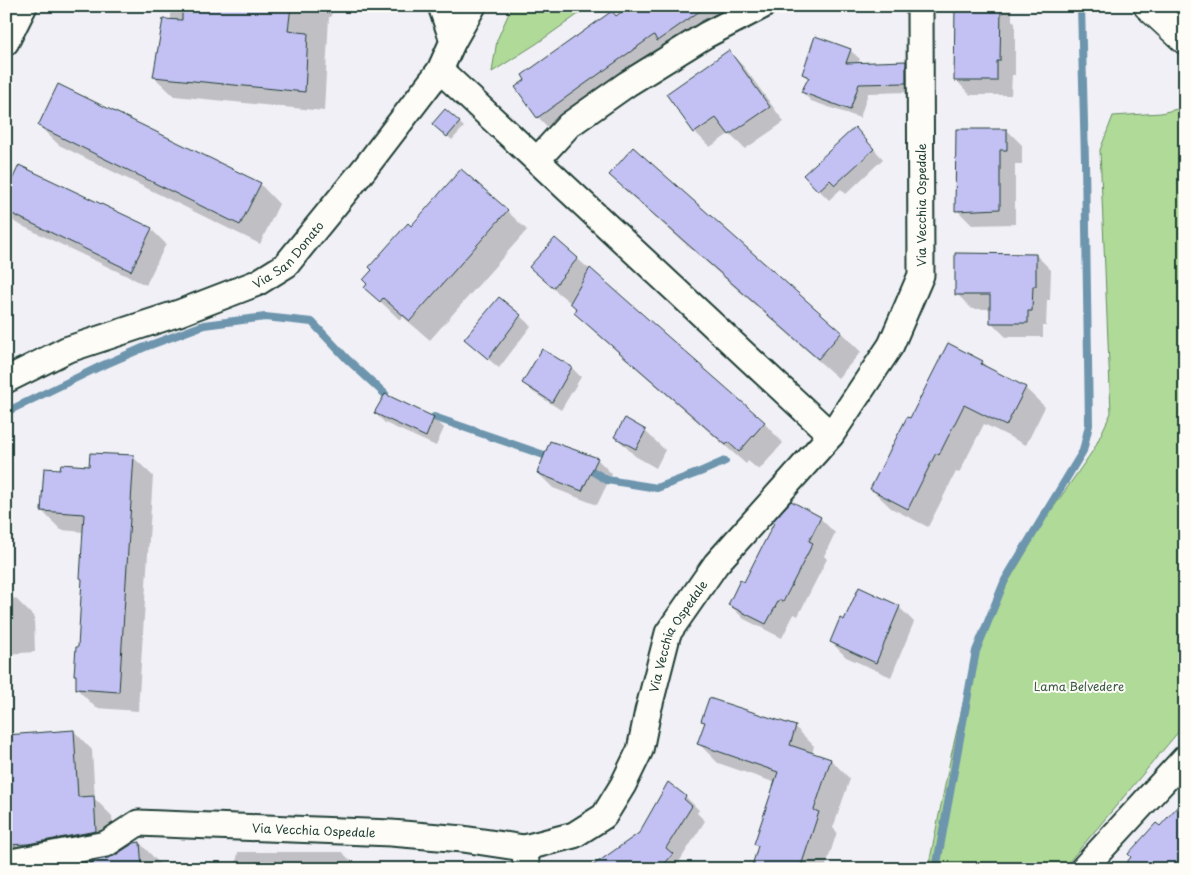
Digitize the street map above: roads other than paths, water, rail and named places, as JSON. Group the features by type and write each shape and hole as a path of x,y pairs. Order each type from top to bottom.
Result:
{"main road":[{"path":"1148,6 1185,40"}],"street":[{"path":"6,42 24,6"},
{"path":"441,6 453,40"},
{"name":"Via San Donato","path":"6,380 66,350 179,312 256,283 286,265 365,168 440,70 453,40 473,6"},
{"path":"537,160 570,125 627,84 706,35 762,6"},
{"name":"Via Vecchia Ospedale","path":"6,863 106,844 138,823 391,833 463,839 525,858 574,835 604,816 623,785 640,750 668,633 716,564 832,435 891,345 921,275 920,6"},
{"path":"440,70 832,435"},
{"path":"1083,869 1185,758"}],"waterway":[{"path":"936,869 976,651 1005,580 1083,451 1089,425 1081,6"},
{"path":"6,412 99,367 204,325 265,317 312,322 347,359 385,394"},
{"path":"434,417 544,455"},
{"path":"592,471 607,480 657,488 725,461"}],"park label":[{"name":"Lama Belvedere","path":"1079,686"}]}
